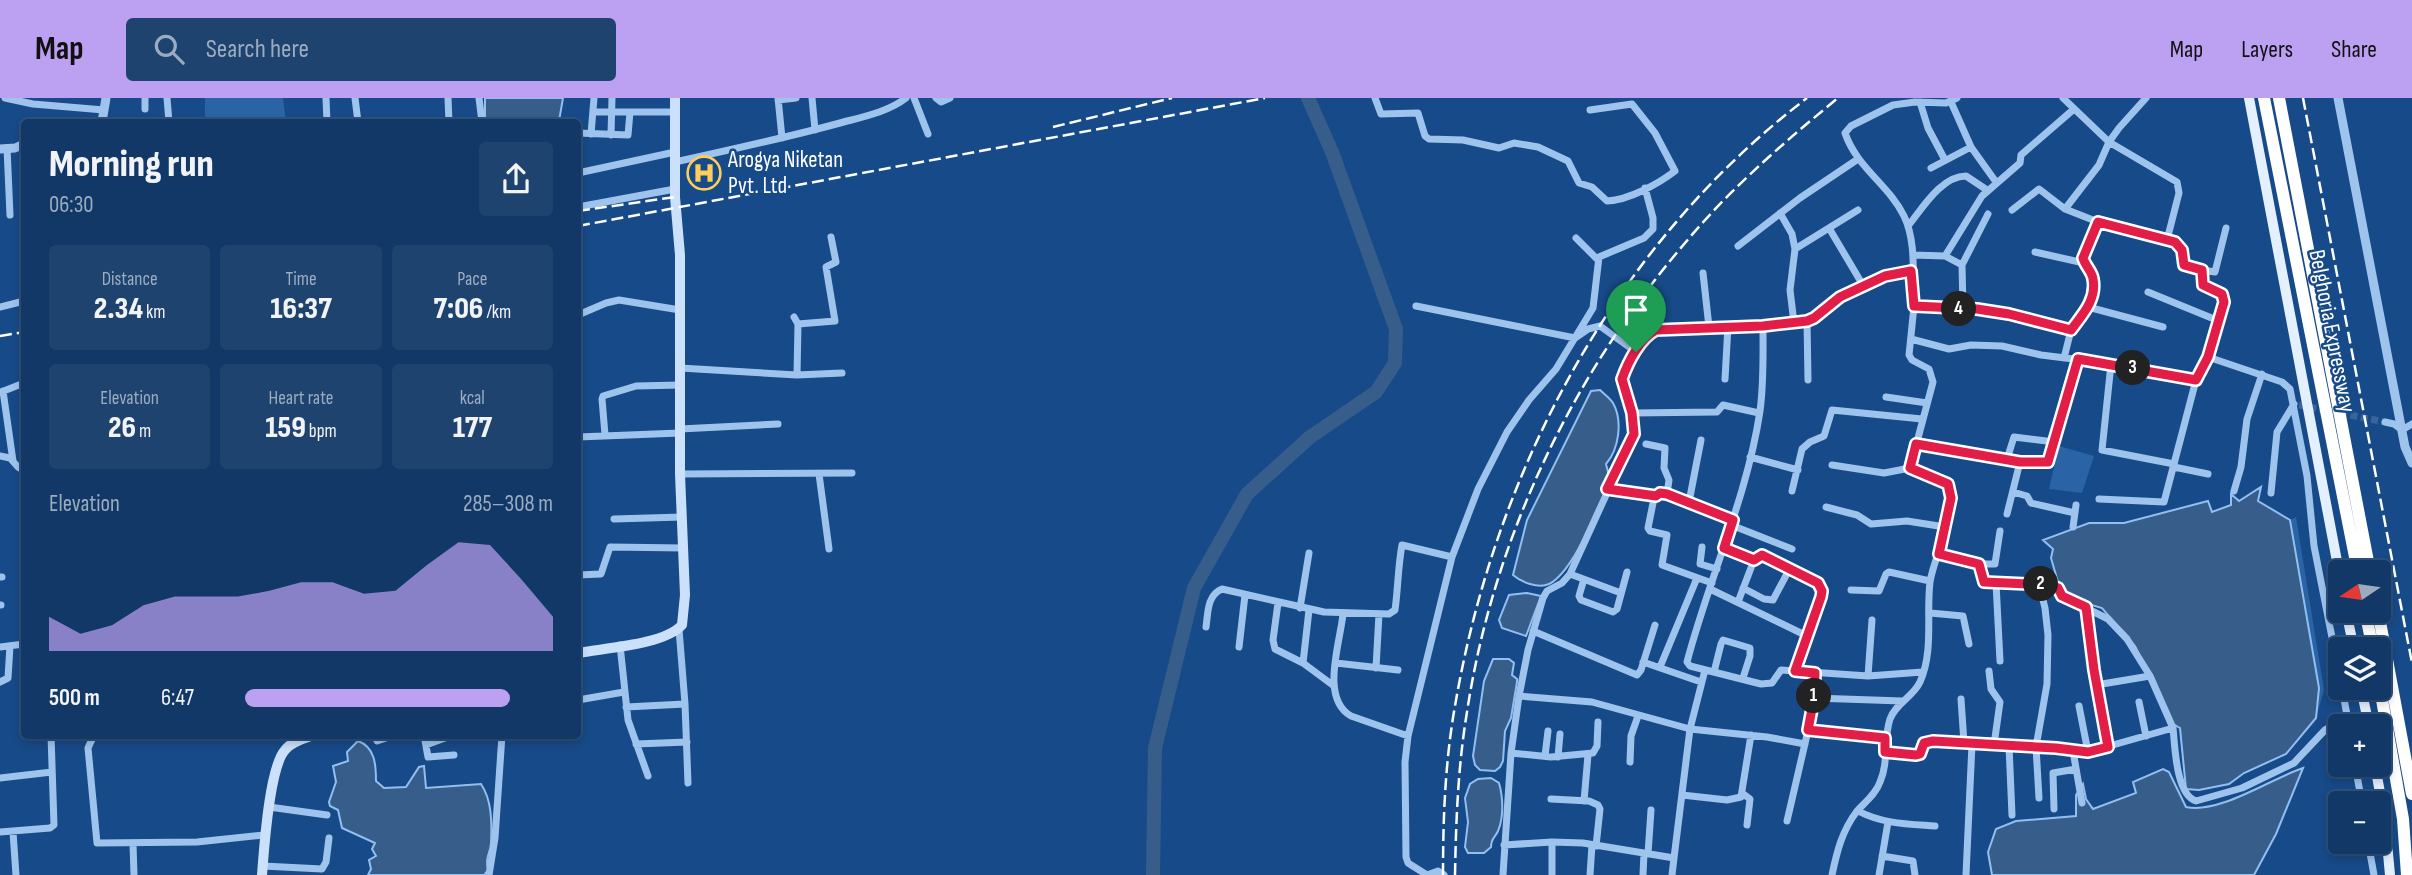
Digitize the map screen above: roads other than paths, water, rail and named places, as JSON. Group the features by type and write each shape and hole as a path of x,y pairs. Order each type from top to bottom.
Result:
{"highway":[{"name":"Belghoria Expressway","path":"2264,98 2356,560"},
{"name":"Belghoria Expressway","path":"2279,98 2368,560"},
{"path":"2380,623 2412,794"},
{"path":"2382,700 2403,819 2407,875"}],"main road":[{"path":"581,652 655,639 679,629 682,625 685,595 680,474 680,255 675,188 675,98"},
{"path":"2249,98 2337,560"},
{"path":"262,871 264,835 276,771 285,750 298,739"},
{"path":"2377,777 2390,875"}],"street":[{"path":"5,98 104,110"},
{"path":"102,119 106,98"},
{"path":"145,98 145,109"},
{"path":"167,98 169,119"},
{"path":"326,98 327,119"},
{"path":"355,98 358,119"},
{"path":"448,98 449,119"},
{"path":"479,98 482,119"},
{"path":"591,134 594,98"},
{"path":"611,135 612,98"},
{"path":"782,138 778,99 796,98"},
{"path":"812,98 816,130"},
{"path":"581,173 782,138 866,116 898,104 906,98"},
{"path":"914,98 928,134"},
{"path":"936,98 941,102 950,98"},
{"path":"1375,98 1381,114 1418,113 1425,136 1429,139 1463,140 1499,148 1518,143 1538,147 1562,157 1571,165 1579,183 1592,187 1607,201 1620,199 1645,188 1675,171 1655,133 1632,104 1590,110"},
{"path":"2063,98 2109,142 2177,182 2179,192 2167,240"},
{"path":"2065,209 2099,165 2109,142 2146,98"},
{"path":"2338,98 2405,447 2412,463"},
{"path":"1910,468 1933,382 1932,373 1909,358 1914,306 1912,237 1904,215 1858,159 1846,138 1846,130 1893,105 1954,100 1971,147 1996,182"},
{"path":"1920,102 1928,128 1945,160"},
{"path":"1945,256 1987,191 2019,165 2021,155 2074,108"},
{"path":"593,112 675,112"},
{"path":"581,133 628,135 630,113"},
{"path":"9,215 4,149 21,145"},
{"path":"1931,168 1971,147"},
{"path":"1738,246 1858,159"},
{"path":"1908,226 1943,185 1954,178 1966,176 1987,191"},
{"path":"581,206 675,188"},
{"path":"1598,260 1644,238 1653,229 1653,218 1645,188"},
{"path":"2012,210 2039,189 2065,209 2098,222 2178,244 2184,265 2215,272 2226,228"},
{"path":"1795,249 1858,210"},
{"path":"1780,213 1792,234 1795,249 1790,290 1794,323"},
{"path":"1963,309 1962,265 1988,214"},
{"path":"2064,358 2071,330 2092,297 2093,278 2084,263 2098,222"},
{"path":"1829,228 1864,287"},
{"path":"797,375 796,320 835,321 825,267 835,262 831,237"},
{"path":"1444,875 1438,871 1427,875 1408,863 1406,857 1405,762 1408,736 1452,557 1478,489 1507,432 1529,400 1556,369 1593,308 1598,260 1576,238"},
{"path":"2035,251 2084,263"},
{"path":"1913,255 1945,256 1962,265"},
{"path":"2099,499 2165,502 2188,405 2196,380 2208,357 2224,297 2203,285 2202,270"},
{"path":"1503,875 1511,753 1519,696 1534,631 1545,594 1570,574 1634,434 1632,413 1622,379 1636,352 1650,333 1656,330 1763,326 1807,321 1840,297 1885,276 1911,271"},
{"path":"1703,273 1709,327"},
{"path":"2148,292 2218,321"},
{"path":"581,314 620,300 680,310"},
{"path":"0,307 21,302"},
{"path":"1416,306 1575,338 1588,329 1600,326 1636,352"},
{"path":"1914,306 2009,314 2071,330"},
{"path":"2088,307 2162,327"},
{"path":"1807,321 1808,380"},
{"path":"1725,379 1728,326"},
{"path":"1763,326 1763,386 1750,457 1687,662 1690,666 1767,684 1772,683 1780,670 1868,676 1923,672"},
{"path":"1911,339 1949,349 1980,345 2111,364 2196,380"},
{"path":"2208,357 2287,385 2296,404 2314,546 2332,637"},
{"path":"1916,444 2020,462 2048,462 2078,359"},
{"path":"2111,364 2102,450 2208,474"},
{"path":"680,368 797,375 842,373"},
{"path":"2234,491 2241,467 2248,419 2262,374"},
{"path":"13,461 2,392 21,384"},
{"path":"606,435 603,396 636,386 680,385"},
{"path":"1886,397 1927,403"},
{"path":"2271,493 2277,432 2296,404"},
{"path":"1632,413 1717,412 1723,405 1759,413"},
{"path":"1792,491 1802,449 1824,436 1832,410 1922,419"},
{"path":"2385,422 2402,430"},
{"path":"581,437 778,424"},
{"path":"2402,430 2412,424"},
{"path":"2007,459 2014,436 2055,442"},
{"path":"1689,502 1701,440"},
{"path":"1646,444 1665,450 1664,468 1669,480 1667,494"},
{"path":"0,456 9,457 21,468"},
{"path":"1750,457 1798,470"},
{"path":"2007,514 2020,462"},
{"path":"1832,465 1884,474 1910,468 1948,484 1951,498 1939,554 1930,581 1930,613 1923,672 1919,684 1891,716 1885,738 1880,784 1858,811 1839,843 1832,875"},
{"path":"680,474 852,473"},
{"path":"819,474 829,549"},
{"path":"1607,489 1656,496 1660,493 1667,494 1792,549"},
{"path":"2013,492 2027,496 2031,503 2075,509 2073,527"},
{"path":"1656,496 1648,527 1650,531 1667,535 1662,565 1697,578 1738,602 1807,636"},
{"path":"1826,507 1857,515 1871,524 1907,521 1945,527"},
{"path":"614,519 682,516"},
{"path":"1939,554 1979,564 1995,564 2000,531"},
{"path":"1206,627 1209,604 1216,592 1222,589 1309,610 1343,614 1389,614 1395,610 1402,545 1452,557"},
{"path":"581,575 601,574 610,547 683,548"},
{"path":"1702,547 1700,564 1717,569"},
{"path":"1724,548 1754,560"},
{"path":"1300,608 1309,553"},
{"path":"1738,602 1754,560 1762,555 1813,578 1821,586 1821,597 1795,671"},
{"path":"1979,564 1984,582 2054,586 2062,596 2099,612 2118,629 2138,654 2150,676 2172,728 2183,791 2191,800 2196,801 2242,788 2294,763 2328,728"},
{"path":"1743,588 1764,599 1773,600 1790,568"},
{"path":"1584,579 1579,596 1581,600 1607,611 1615,611 1627,572"},
{"path":"1851,590 1879,592 1889,572 1930,581"},
{"path":"1570,574 1621,593"},
{"path":"1660,667 1697,578"},
{"path":"1996,583 2000,662"},
{"path":"2039,584 2047,621 2047,684 2036,747 2039,798"},
{"path":"1239,647 1245,595"},
{"path":"1278,603 1273,646 1279,653 1303,663 1334,686"},
{"path":"2086,607 2096,685 2108,747"},
{"path":"1303,663 1309,610"},
{"path":"1930,613 1963,616 1969,644"},
{"path":"1343,614 1334,686 1337,704 1342,711 1364,722 1408,736"},
{"path":"1376,668 1378,614"},
{"path":"1868,676 1872,620"},
{"path":"1534,631 1633,675 1639,673 1655,625"},
{"path":"679,629 688,783"},
{"path":"1714,672 1721,644 1723,640 1729,640 1750,648 1743,678"},
{"path":"0,647 21,644"},
{"path":"620,645 629,726 648,776"},
{"path":"0,682 8,678 10,646"},
{"path":"1643,662 1701,682"},
{"path":"1336,663 1398,670"},
{"path":"1672,875 1690,729 1705,670"},
{"path":"1989,671 1991,689 2000,702 1994,745"},
{"path":"1787,821 1808,730 1815,673"},
{"path":"2096,685 2150,676"},
{"path":"581,699 624,692"},
{"path":"1519,696 1592,702 1690,729 1805,744"},
{"path":"1814,698 1902,701"},
{"path":"1961,699 1968,743 1966,875"},
{"path":"2139,702 2146,736"},
{"path":"626,708 685,704"},
{"path":"2079,706 2088,752"},
{"path":"1630,762 1631,736 1638,716"},
{"path":"1511,753 1545,757 1588,755 1597,747 1598,723"},
{"path":"1885,752 1916,755 1920,754 1924,743 1928,742 2088,752 2172,728"},
{"path":"1808,730 1885,738"},
{"path":"1545,757 1548,731"},
{"path":"1558,757 1560,734"},
{"path":"1682,795 1732,800 1741,797 1751,735"},
{"path":"0,832 50,828 54,825 51,739"},
{"path":"92,739 88,748 96,841 100,844 197,842 264,835"},
{"path":"377,741 383,739"},
{"path":"425,739 429,758 454,755"},
{"path":"426,745 442,739"},
{"path":"489,875 495,838 502,739"},
{"path":"636,744 687,742"},
{"path":"2009,746 2012,815"},
{"path":"2073,751 2082,803"},
{"path":"1584,801 1588,755"},
{"path":"2054,809 2053,773 2076,769"},
{"path":"0,778 52,772"},
{"path":"1742,793 1750,799 1747,825"},
{"path":"1551,799 1595,803 1600,809 1590,875"},
{"path":"269,807 327,815"},
{"path":"1643,875 1651,810"},
{"path":"1858,811 1876,820 1936,826"},
{"path":"1879,875 1888,822"},
{"path":"13,832 16,875"},
{"path":"262,871 322,869 326,862 329,838"},
{"path":"1504,845 1552,842 1594,845 1674,858"},
{"path":"1552,842 1552,875"},
{"path":"133,844 134,875"},
{"path":"2370,854 2374,875"},
{"path":"1882,856 1913,861 1914,875"}],"waterway":[{"path":"1153,875 1155,748 1194,588 1247,494 1310,437 1376,392 1395,363 1396,329 1332,152 1308,98"}],"tunnel":[{"path":"2299,405 2385,422"}],"railway":[{"path":"1053,127 1172,98"},
{"path":"581,225 1265,98"},
{"path":"1443,875 1445,790 1455,706 1474,618 1500,532 1533,449 1574,369 1622,293 1677,222 1738,156 1807,98"},
{"path":"1455,875 1461,753 1479,648 1496,585 1543,463 1573,404 1607,348 1644,294 1685,243 1758,167 1838,98"},
{"path":"2303,98 2412,663"},
{"path":"581,211 675,197"},
{"path":"0,336 21,332"}],"place":[{"name":"Arogya Niketan Pvt. Ltd","path":"704,173"}]}
